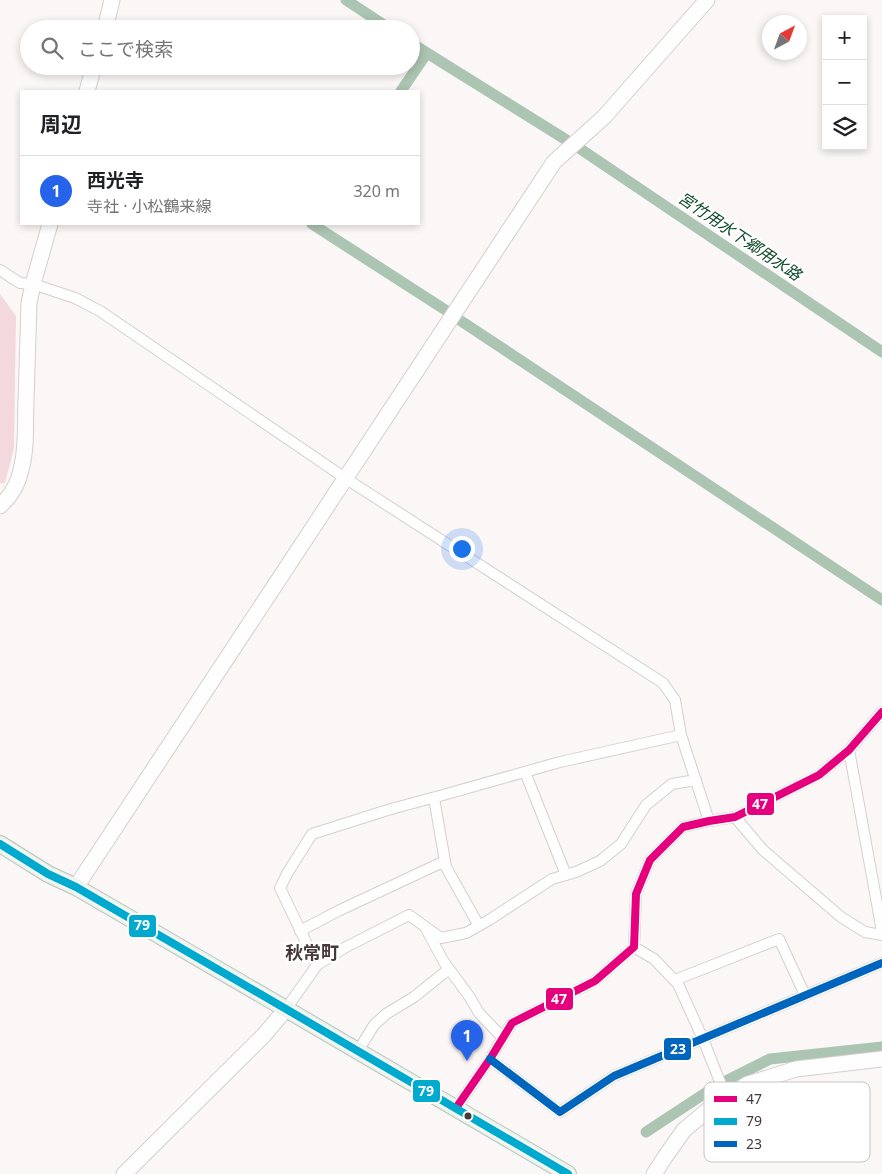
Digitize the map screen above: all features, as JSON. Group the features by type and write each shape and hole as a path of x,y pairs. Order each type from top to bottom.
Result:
{"main road":[{"path":"0,844 48,874 76,887 568,1174"}],"street":[{"path":"107,20 112,0"},
{"path":"76,887 554,162 604,117 707,0"},
{"path":"87,90 91,75"},
{"path":"0,506 11,494 21,470 24,453 29,304 50,225"},
{"path":"0,270 20,283 33,284 74,298 100,311 345,478 663,683 675,700 681,735 709,821"},
{"path":"456,1108 490,1059 512,1022 595,981 634,947 636,894 650,860 683,827 735,818 820,775 849,750 882,712"},
{"path":"317,965 280,888 312,834 391,809 560,762 681,735"},
{"path":"849,750 882,931"},
{"path":"525,772 566,875"},
{"path":"124,1174 264,1034 286,1009 317,965 409,916 441,938 466,933 490,920 552,879 576,872 600,861 621,844 646,805 672,784 696,780"},
{"path":"434,798 446,868 479,926"},
{"path":"735,818 763,850 841,917 866,932 882,935"},
{"path":"300,930 446,861"},
{"path":"424,926 449,970 469,996 479,1013 503,1038"},
{"path":"675,980 779,939 805,995"},
{"path":"634,947 654,959 678,984 720,1082"},
{"path":"490,1059 560,1112 614,1076 882,963"},
{"path":"358,1051 374,1025 386,1014 414,997 449,970"},
{"path":"754,1082 796,1069 882,1060"},
{"path":"654,1174 684,1130 704,1113"}],"shaded area":[{"path":"0,294 16,316 14,448 5,483 0,483"}],"waterway":[{"name":"宮竹用水下郷用水路","path":"346,0 376,20"},
{"name":"宮竹用水下郷用水路","path":"420,49 568,141"},
{"path":"420,63 427,53"},
{"path":"402,90 412,75"},
{"name":"宮竹用水下郷用水路","path":"579,148 882,352"},
{"path":"314,225 447,311"},
{"path":"458,319 882,600"},
{"path":"728,1080 770,1059 882,1047"},
{"path":"646,1132 704,1094"}],"transit line":[{"name":"47","path":"456,1108 512,1023 595,981 634,947 636,894 650,860 683,827 735,817 819,775 849,750 882,712"},
{"name":"79","path":"0,844 48,874 76,887 568,1174"},
{"name":"23","path":"490,1059 560,1112 614,1076 882,963"}],"place":[{"name":"西光寺","path":"467,1061"}],"district":[{"name":"秋常町","path":"312,953"}]}
